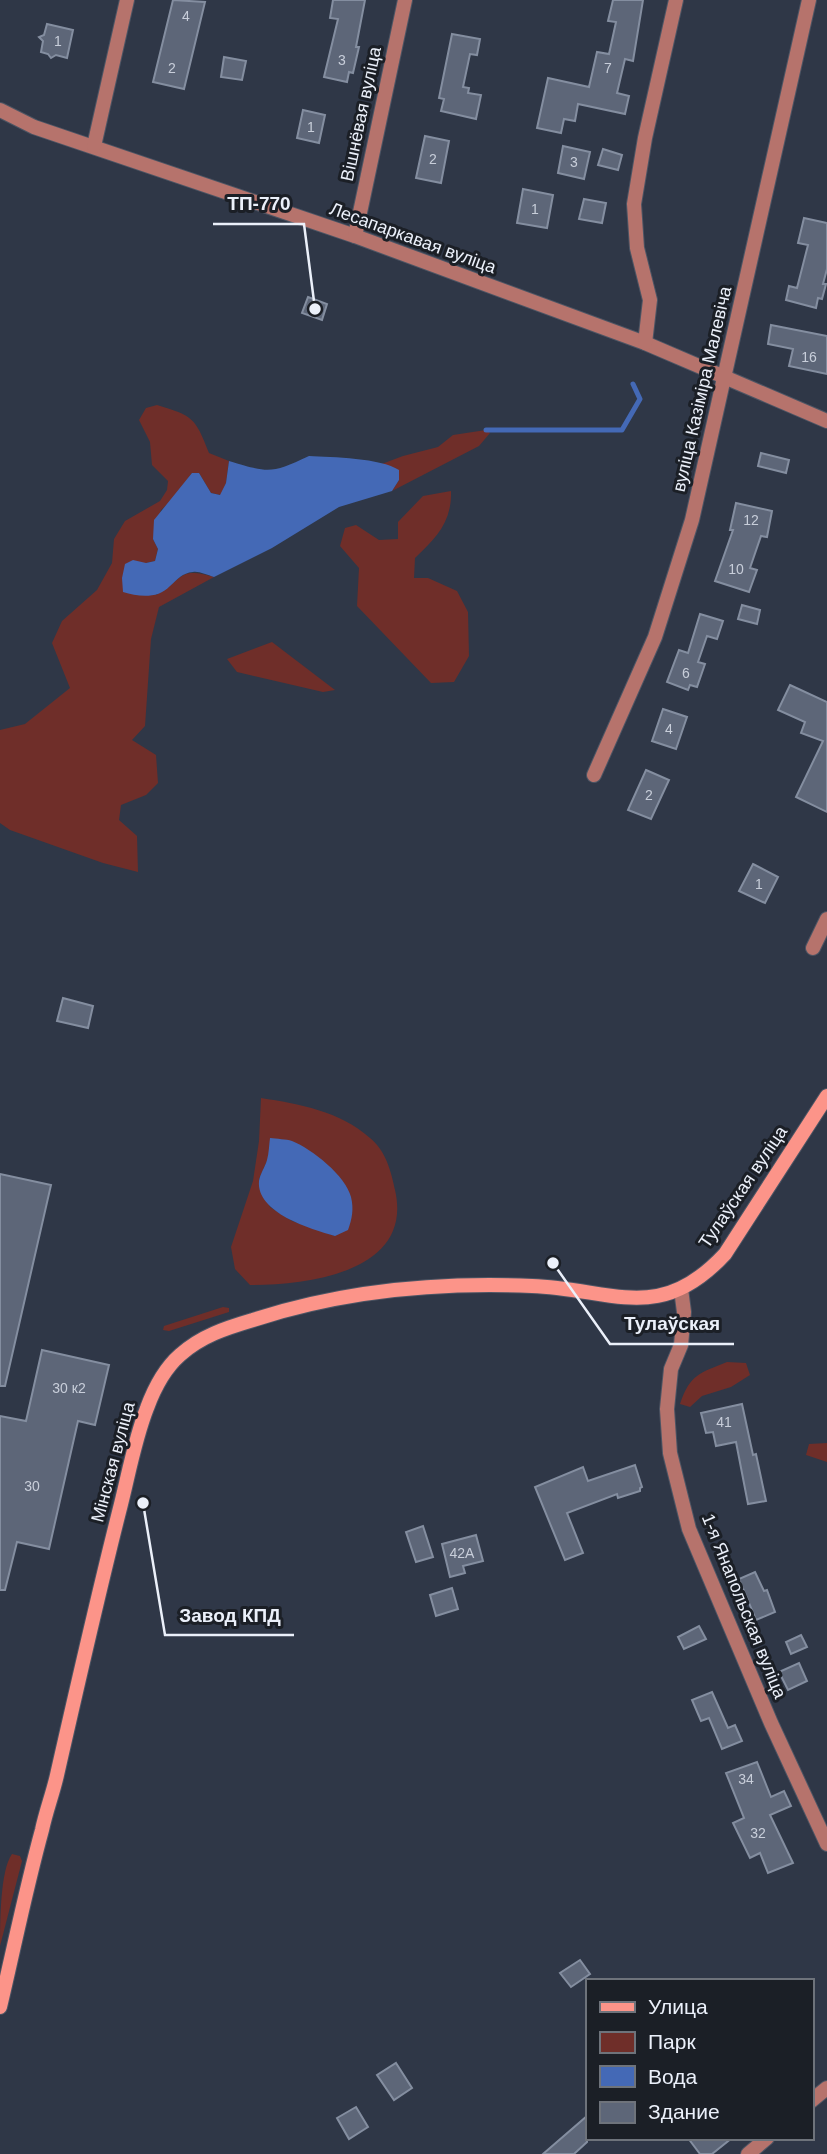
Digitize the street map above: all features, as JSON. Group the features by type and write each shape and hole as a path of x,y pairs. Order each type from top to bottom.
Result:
{"main road":[{"name":"Тулаўская вуліца","path":"681,1289 706,1274 725,1254 827,1096"},
{"name":"Мінская вуліца","path":"0,2007 97,1601 146,1411 157,1384 177,1358 195,1342 220,1330 305,1305 375,1292 447,1285 502,1284 552,1286 635,1299 655,1298 681,1289"}],"street":[{"path":"94,146 127,0"},
{"name":"Вішнёвая вуліца","path":"355,236 405,0"},
{"path":"645,343 650,300 637,247 634,204 645,138 676,0"},
{"name":"вуліца Казіміра Малевіча","path":"594,775 655,638 692,520 809,0"},
{"name":"Лесапаркавая вуліца","path":"0,110 34,127 355,236 645,343 827,421"},
{"path":"813,948 827,919"},
{"name":"1-я Янапольская вуліца","path":"681,1289 684,1312 681,1345 671,1369 667,1409 670,1453 689,1529 771,1723 827,1844"},
{"path":"813,2099 827,2088"},
{"path":"748,2154 765,2140"}],"green space":[{"path":"157,405 186,416 196,425 209,453 229,461 226,483 221,495 211,493 199,473 192,473 161,510 153,539 158,549 155,561 146,563 156,595 187,574 214,577 159,607 151,639 145,726 132,740 156,755 158,783 146,795 121,805 119,820 137,836 138,872 103,863 10,830 0,823 0,730 25,724 70,688 52,643 62,621 97,590 112,563 114,539 125,521 160,501 167,490 168,481 152,465 150,442 139,420 146,408"},
{"path":"486,430 490,433 479,446 392,491 399,480 379,465 438,447 453,435"},
{"path":"451,491 446,521 415,558 414,578 428,578 457,591 468,612 469,656 454,682 431,683 357,606 359,568 340,546 345,528 356,525 379,540 398,539 398,522 423,496"},
{"path":"272,642 335,690 323,692 237,672 227,659"},
{"path":"261,1098 332,1115 346,1121 370,1138 387,1162 395,1190 397,1218 389,1239 373,1256 326,1277 300,1282 250,1285 235,1269 231,1247 253,1181 259,1141","holes":["267,1161 335,1236 292,1221 270,1207 259,1179"]},
{"path":"223,1307 229,1308 229,1312 169,1331 163,1330 164,1326"},
{"path":"727,1362 746,1363 750,1375 731,1387 702,1396 690,1407 680,1404 692,1380"},
{"path":"827,1443 827,1462 806,1455 809,1444"},
{"path":"12,1854 20,1856 22,1861 0,1946 3,1884"}],"water":[{"path":"309,456 381,463 399,470 399,480 392,491 339,507 272,548 214,577 198,572 189,573 154,595 142,596 123,592 125,564 133,560 146,563 155,561 158,549 153,539 154,520 192,473 199,473 211,493 220,495 226,483 229,461 270,470"},
{"path":"270,1138 290,1140 300,1145 335,1172 351,1197 352,1214 348,1230 335,1236 313,1229 287,1218 266,1202 260,1192 259,1181 267,1160"}],"building":[{"path":"173,0 205,2 184,89 153,82"},
{"path":"333,0 365,0 356,47 359,47 353,73 349,72 347,82 324,77 338,19 330,18"},
{"path":"613,0 643,0 633,61 625,59 617,93 629,96 625,114 578,104 575,121 564,119 561,133 537,128 548,78 589,87 597,52 609,54 616,22 608,21"},
{"path":"47,24 73,30 67,58 56,55 51,58 41,52 43,41 39,37 44,35"},
{"path":"452,34 480,39 477,55 470,54 463,87 469,88 468,93 481,95 476,119 441,111 444,99 439,98"},
{"path":"224,57 246,61 242,80 221,77"},
{"path":"303,110 325,115 319,143 297,138"},
{"path":"425,136 449,141 441,183 416,178"},
{"path":"563,146 590,152 584,179 558,173"},
{"path":"603,149 622,155 618,170 598,165"},
{"path":"523,189 553,195 547,228 517,223"},
{"path":"584,199 606,203 602,223 579,219"},
{"path":"804,218 827,223 827,269 823,284 826,284 816,308 786,300 789,286 797,288 808,245 798,243"},
{"path":"308,297 327,304 322,320 302,313"},
{"path":"771,325 827,336 827,374 789,366 793,349 768,344"},
{"path":"761,453 789,460 786,473 758,466"},
{"path":"736,503 772,511 767,537 761,536 750,568 757,570 749,592 715,581 733,530 730,530"},
{"path":"742,605 760,610 757,624 738,619"},
{"path":"700,614 723,621 717,639 707,636 698,662 705,664 697,687 690,685 688,690 667,682 679,650 688,653"},
{"path":"790,685 827,702 827,812 796,797 823,741 801,733 805,722 778,710"},
{"path":"663,709 687,717 676,749 652,741"},
{"path":"646,770 669,780 651,819 628,810"},
{"path":"753,864 778,877 765,903 739,891"},
{"path":"63,998 93,1006 88,1028 57,1021"},
{"path":"0,1174 51,1185 5,1386 0,1386"},
{"path":"42,1350 109,1365 95,1425 78,1421 49,1549 17,1542 5,1590 0,1590 0,1416 26,1421"},
{"path":"742,1404 766,1501 748,1504 736,1442 716,1446 713,1432 706,1433 701,1413"},
{"path":"635,1465 642,1487 640,1491 618,1498 617,1494 567,1513 583,1553 565,1560 535,1487 583,1467 588,1481"},
{"path":"423,1526 433,1557 416,1562 406,1532"},
{"path":"476,1535 483,1561 463,1566 465,1573 450,1577 442,1544"},
{"path":"755,1572 764,1591 767,1590 775,1612 756,1620 739,1579"},
{"path":"452,1588 458,1609 436,1616 430,1595"},
{"path":"699,1626 706,1639 684,1649 678,1637"},
{"path":"801,1635 807,1647 791,1654 786,1642"},
{"path":"799,1663 807,1681 788,1690 779,1672"},
{"path":"712,1692 728,1728 735,1725 742,1741 722,1749 709,1718 701,1721 692,1700"},
{"path":"757,1762 771,1797 784,1791 791,1806 770,1815 793,1863 768,1873 760,1853 750,1858 733,1823 744,1818 726,1773"},
{"path":"580,1960 590,1974 571,1987 560,1973"},
{"path":"396,2063 412,2088 394,2100 377,2075"},
{"path":"356,2107 368,2127 349,2139 337,2118"},
{"path":"586,2117 587,2142 574,2154 543,2154"},
{"path":"690,2140 730,2140 712,2154 700,2154"}],"waterway":[{"path":"486,430 622,430 640,399 633,384"}],"place":[{"name":"ТП-770","path":"315,309"},
{"name":"Тулаўская","path":"553,1263"},
{"name":"Завод КПД","path":"143,1503"}]}
